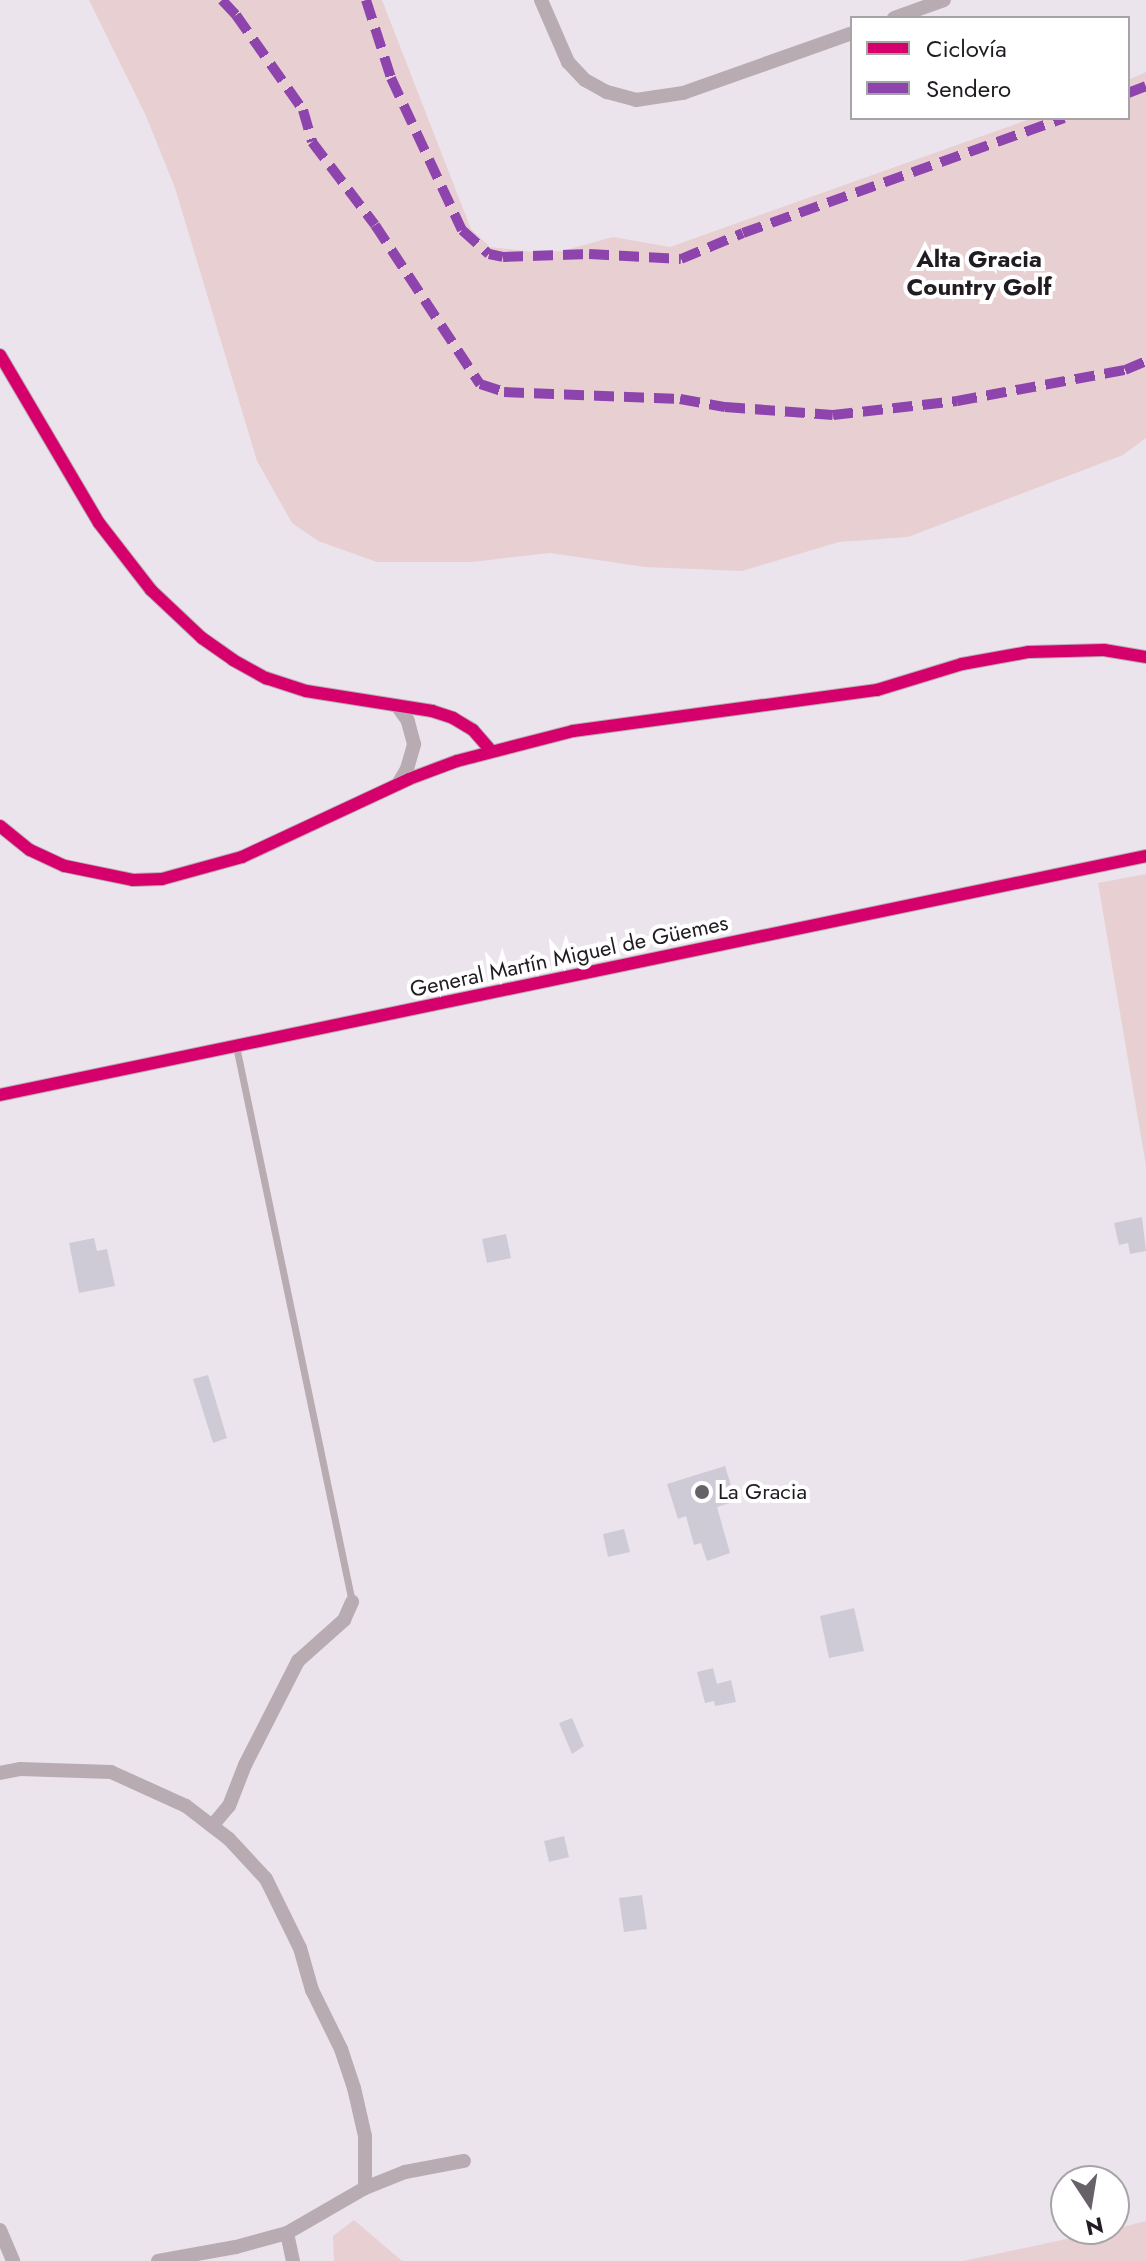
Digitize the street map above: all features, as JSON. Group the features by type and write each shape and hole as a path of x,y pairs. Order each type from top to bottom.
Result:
{"street":[{"path":"541,0 568,62 596,86 636,100 657,100 683,93 850,34"},
{"path":"900,16 944,0"},
{"path":"0,355 99,523 151,590 176,615 233,660 266,678 330,697 453,718 473,730 491,751"},
{"path":"0,826 45,859 119,877 148,880 199,872 242,857 397,785 491,751 631,721 877,690 962,664 1017,654 1104,650 1146,657"},
{"path":"397,785 407,769 414,744 412,731 399,708"},
{"name":"General Martín Miguel de Güemes","path":"0,1095 1146,856"},
{"path":"212,1826 229,1806 245,1765 298,1661 344,1620 352,1602"},
{"path":"0,1773 20,1769 111,1772 186,1806 212,1826 266,1879 300,1948 312,1990 341,2049 354,2088 365,2136 365,2188"},
{"path":"158,2261 236,2247 287,2233 365,2188 405,2172 464,2161"},
{"path":"0,2230 13,2261"},
{"path":"287,2233 293,2261"}],"lane":[{"path":"236,1046 352,1602"}],"shaded area":[{"path":"89,0 382,0 471,229 490,247 535,252 562,251 613,237 670,247 1027,120 1130,120 1130,79 1146,72 1146,438 1123,455 908,537 839,542 742,571 645,567 550,553 472,562 377,562 318,541 292,523 257,461 175,188 146,116"},
{"path":"1146,874 1146,1166 1098,883"},
{"path":"354,2220 405,2261 334,2261 333,2236"},
{"path":"1146,2221 1146,2261 963,2261 1050,2243 1050,2245 1130,2245 1130,2225"}],"building":[{"path":"1142,1217 1146,1251 1130,1254 1128,1243 1119,1245 1114,1223"},
{"path":"506,1234 511,1258 487,1263 482,1239"},
{"path":"94,1238 97,1251 107,1249 115,1286 79,1293 69,1243"},
{"path":"208,1375 227,1438 213,1443 193,1379"},
{"name":"La Gracia","path":"725,1466 736,1501 717,1507 730,1553 707,1561 701,1543 694,1545 686,1516 678,1519 667,1484"},
{"path":"624,1529 630,1552 608,1557 603,1534"},
{"path":"854,1608 864,1651 829,1658 820,1616"},
{"path":"713,1668 717,1684 731,1680 736,1702 715,1706 714,1701 705,1703 697,1672"},
{"path":"572,1718 584,1746 572,1754 559,1723"},
{"path":"564,1836 569,1857 549,1862 544,1841"},
{"path":"642,1895 647,1929 624,1932 619,1898"}],"marked path":[{"path":"222,0 303,110 312,142 375,225 480,384 504,392 680,399 725,407 833,415 957,401 1125,370 1146,361"},
{"path":"366,0 391,78 462,230 489,254 503,257 589,254 681,259 743,233 1058,120"},
{"path":"1130,92 1146,86"}],"cycle path":[{"path":"0,355 99,523 151,590 202,638 266,678 306,691 432,711 453,718 473,730 491,751"},
{"path":"0,826 30,850 65,866 133,880 162,879 242,857 409,779 457,761 573,731 877,690 962,664 1029,652 1104,650 1146,657"},
{"path":"0,1095 1146,856"}],"place":[{"name":"La Gracia","path":"702,1492"}],"district":[{"name":"Alta Gracia Country Golf","path":"979,273"}]}
